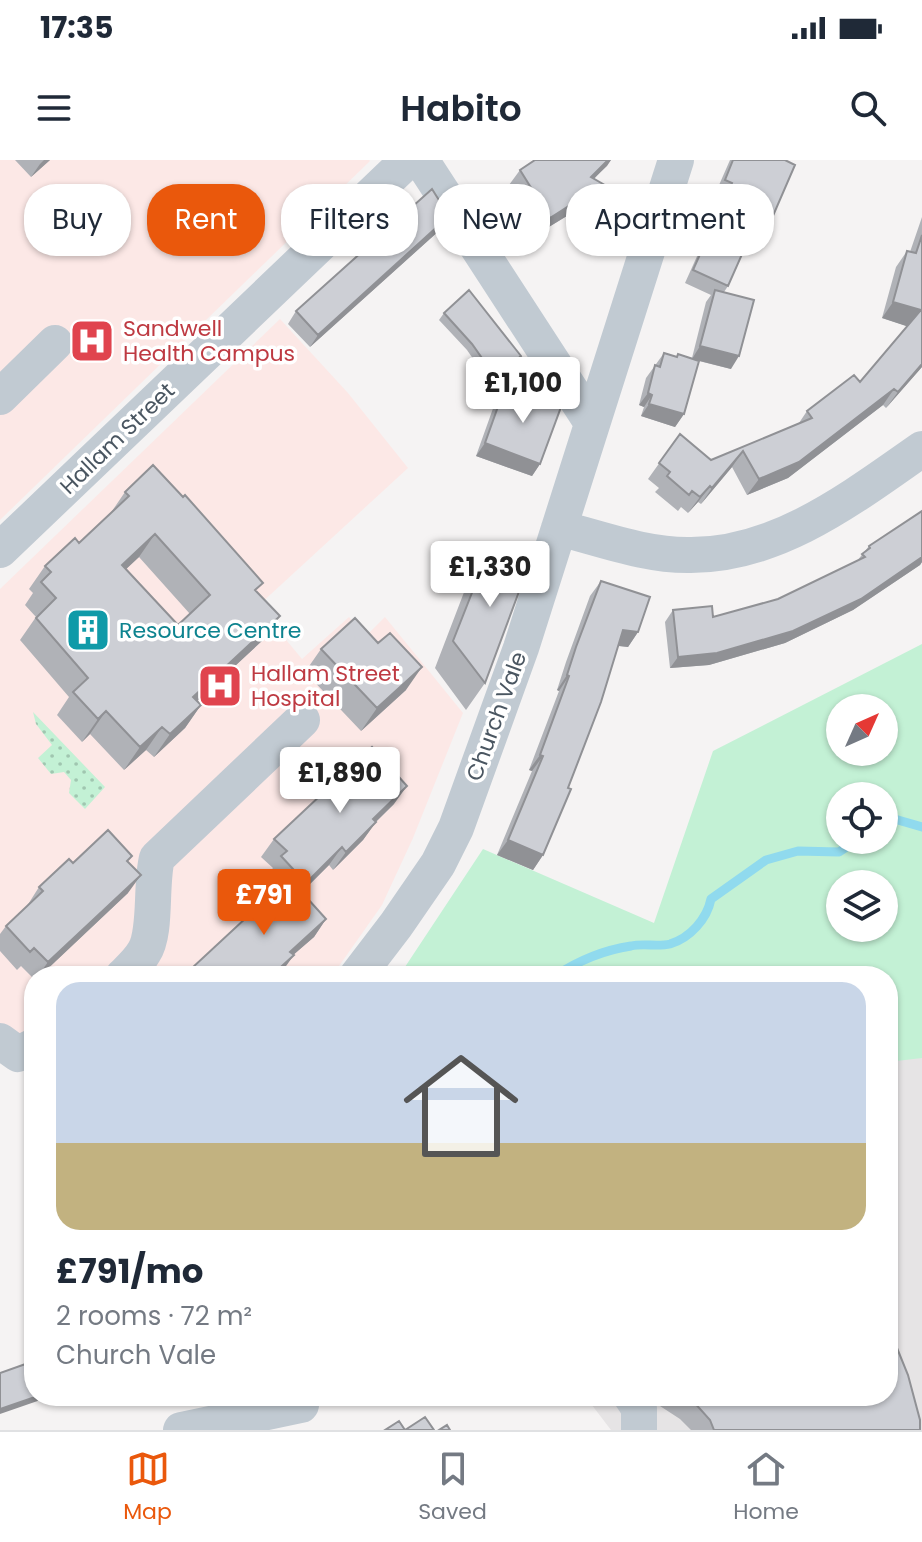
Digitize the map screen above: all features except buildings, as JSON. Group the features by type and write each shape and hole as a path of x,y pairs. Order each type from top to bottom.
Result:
{"street":[{"name":"Church Vale","path":"365,966 438,864 456,828 521,648 676,160"},
{"path":"404,163 592,423"},
{"name":"Hallam Street","path":"0,550 404,163"},
{"path":"0,397 55,343"},
{"path":"559,528 652,552 691,555 748,550 803,525 858,493 922,449"},
{"path":"132,966 146,950 152,928 152,879 157,858 302,720"},
{"path":"0,1041 18,1054 24,1051"},
{"path":"638,1406 639,1430"},
{"path":"181,1430 302,1410"}],"shaded area":[{"name":"Sandwell Health Campus","path":"0,160 370,161 346,184 281,184 281,247 0,520"},
{"name":"Hallam Street Hospital","path":"280,319 348,393 408,468 258,606 302,659 349,617 366,636 385,617 463,713 413,838 382,905 339,966 24,966 24,1062 0,1025 0,589"},
{"path":"922,1058 922,1430 611,1430 593,1406 898,1406 898,1060"}],"green space":[{"path":"922,644 922,1058 898,1061 898,966 406,966 483,849 654,923 713,751"},
{"path":"33,712 105,787 85,809 69,793 71,780 64,772 51,774 38,758 52,745 36,724"}],"waterway":[{"path":"898,820 922,827"},
{"path":"573,966 611,950 677,941 702,920 711,899 766,860 798,851 826,852"}],"place":[{"name":"Sandwell Health Campus","path":"92,341"},
{"name":"Resource Centre","path":"88,630"},
{"name":"Hallam Street Hospital","path":"220,686"}]}
